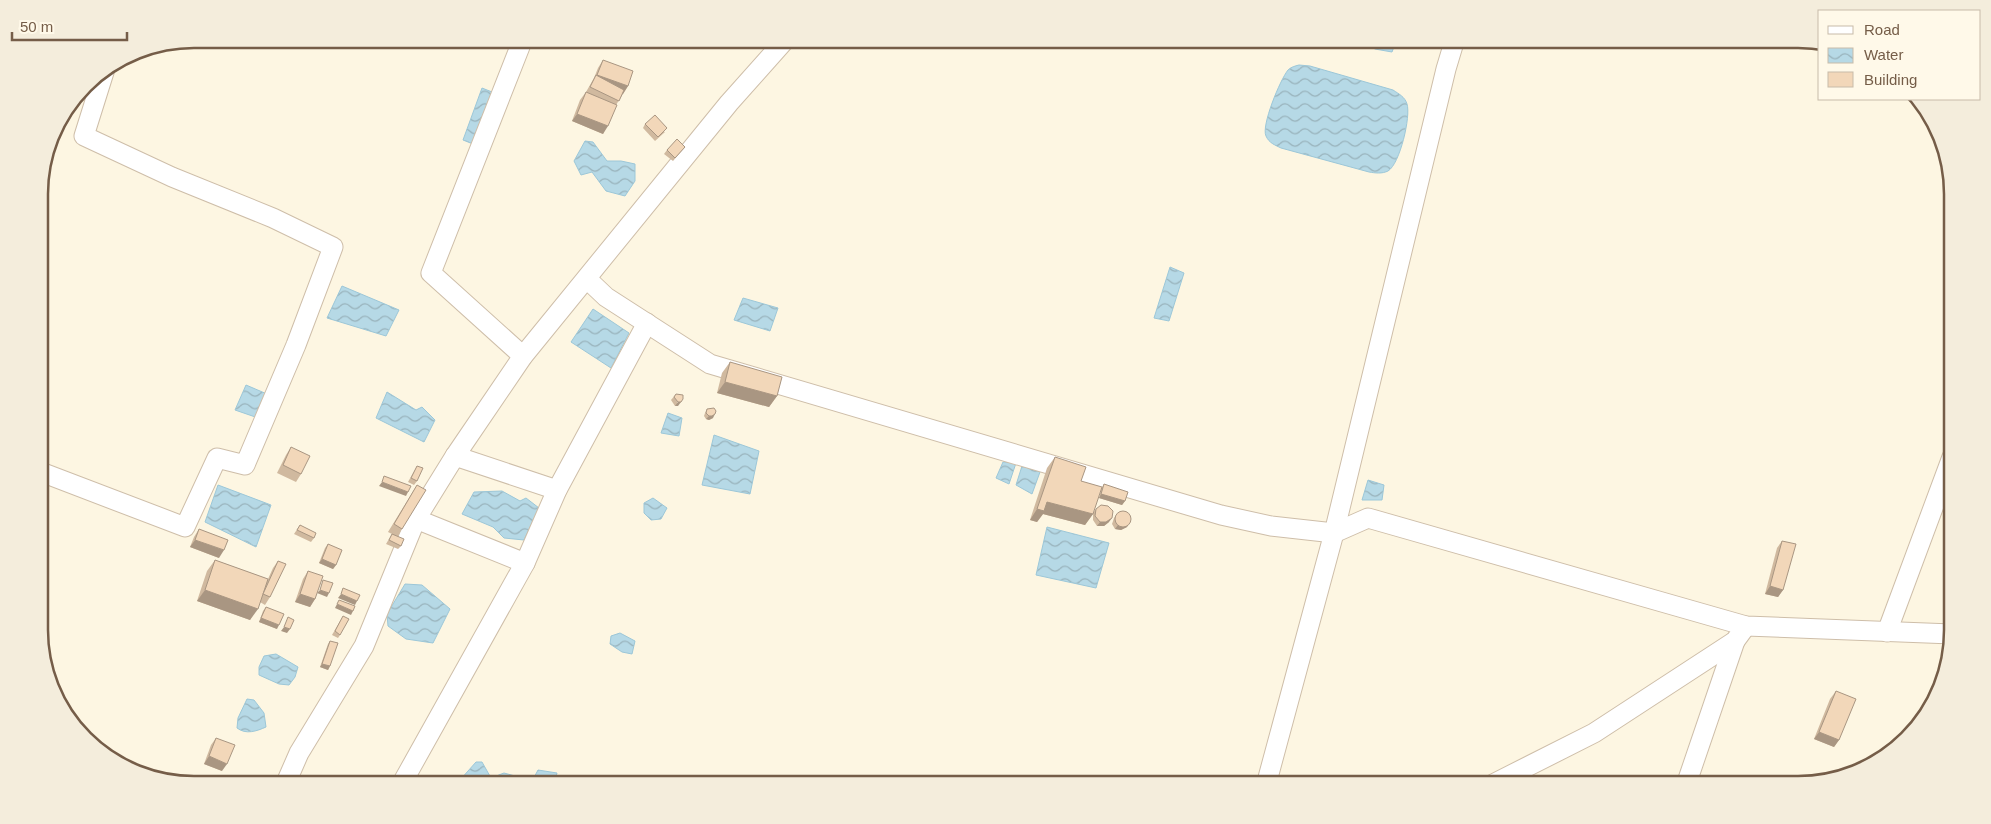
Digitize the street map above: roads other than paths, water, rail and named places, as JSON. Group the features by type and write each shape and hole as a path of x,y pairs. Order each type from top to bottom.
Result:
{"street":[{"path":"519,48 431,273 523,356"},
{"path":"289,776 299,753 364,646 416,519 454,456 523,356 729,103 778,48"},
{"path":"1268,776 1334,533 1452,48"},
{"path":"48,475 185,527 217,458 245,465 296,345 333,247 273,218 172,177 84,136 101,81"},
{"path":"587,279 606,297 710,364 1221,515 1271,526 1334,533 1368,518 1741,633 1887,632 1944,634"},
{"path":"407,776 524,563 557,490 647,323"},
{"path":"454,456 557,490"},
{"path":"1887,632 1944,479"},
{"path":"416,519 524,563"},
{"path":"1509,776 1594,734 1741,633"},
{"path":"1689,776 1741,633"}],"water":[{"path":"1373,48 1394,48 1392,52"},
{"path":"1299,65 1310,66 1393,90 1403,98 1408,110 1404,139 1397,159 1388,171 1381,173 1369,172 1272,144 1265,131 1269,113 1276,93 1288,70"},
{"path":"482,88 492,92 473,144 463,140"},
{"path":"585,141 593,142 607,161 635,164 635,181 625,196 606,191 592,172 581,175 574,161"},
{"path":"1170,267 1184,273 1169,321 1154,318"},
{"path":"342,286 399,310 386,336 327,318"},
{"path":"743,298 778,308 770,331 734,320"},
{"path":"593,309 629,333 611,368 571,342"},
{"path":"246,385 274,397 264,420 235,410"},
{"path":"387,392 416,410 422,407 435,420 424,442 376,418"},
{"path":"668,413 682,418 679,436 661,433"},
{"path":"714,435 759,451 750,494 702,485"},
{"path":"1003,462 1016,463 1009,484 996,478"},
{"path":"1022,466 1040,472 1032,494 1016,485"},
{"path":"1368,480 1384,485 1382,500 1362,500"},
{"path":"218,485 271,505 256,547 205,522"},
{"path":"502,491 520,501 526,498 539,508 524,540 504,538 493,527 462,514 474,492"},
{"path":"653,498 667,508 661,519 651,520 644,513 644,503"},
{"path":"1047,527 1109,543 1096,588 1036,575"},
{"path":"405,584 422,585 450,609 433,643 406,639 388,626 387,614"},
{"path":"620,633 635,641 632,654 622,652 610,644 611,636"},
{"path":"276,654 298,667 295,677 289,685 279,684 259,675 259,667 264,656"},
{"path":"247,699 254,700 264,713 266,727 248,732 237,728 238,718"},
{"path":"476,762 482,762 490,776 464,776"},
{"path":"538,770 557,773 556,776 535,776"},
{"path":"504,773 515,776 496,776"}]}
